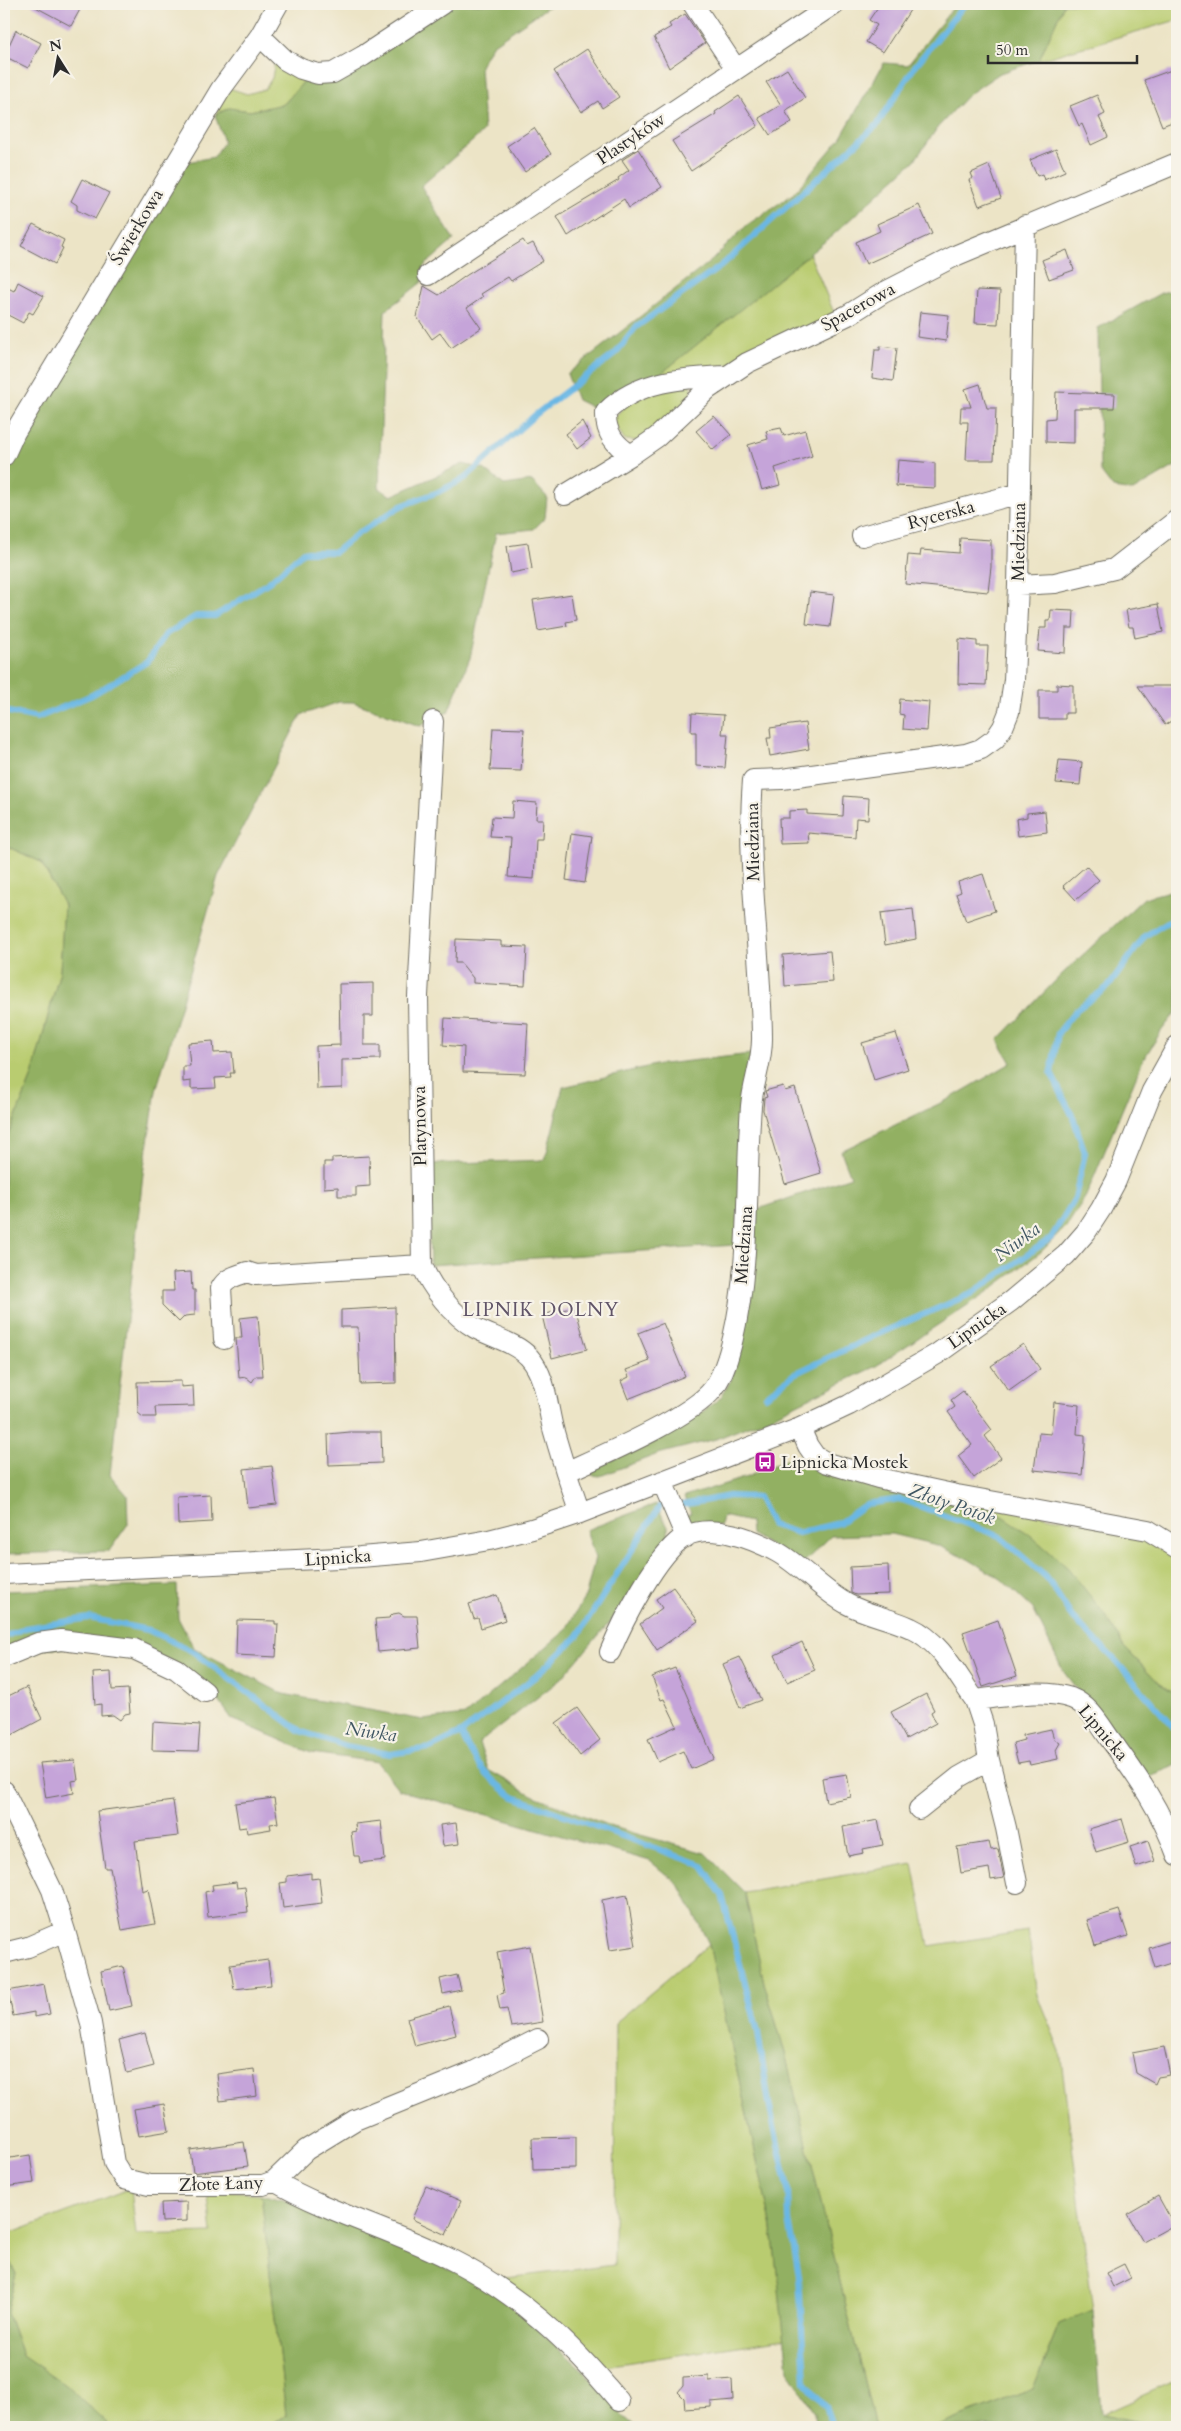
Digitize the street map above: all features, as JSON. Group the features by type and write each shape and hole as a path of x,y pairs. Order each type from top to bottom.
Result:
{"street":[{"name":"Świerkowa","path":"4,456 34,399 208,110 260,36 278,4"},
{"path":"260,36 285,60 301,69 318,74 333,73 363,56 442,4"},
{"path":"693,4 736,69"},
{"name":"Plastyków","path":"428,274 834,4"},
{"name":"Spacerowa","path":"565,495 632,455 675,422 708,389 747,363 848,315 914,276 1025,226 1177,163"},
{"name":"Miedziana","path":"566,1472 609,1453 699,1403 716,1384 723,1372 731,1348 738,1317 742,1281 751,1106 762,1038 750,818 753,780 782,779 966,754 981,749 995,739 1004,727 1009,712 1014,680 1018,585 1025,226"},
{"path":"632,455 619,448 610,435 606,423 606,412 619,399 650,385 687,378 726,376"},
{"name":"Rycerska","path":"862,536 1020,493"},
{"path":"1018,585 1055,583 1114,568 1177,520"},
{"name":"Platynowa","path":"433,721 418,996 422,1265 426,1275 453,1310 474,1327 528,1357 538,1372 546,1394 566,1472"},
{"name":"Lipnicka","path":"4,1574 284,1562 421,1552 497,1538 665,1490 849,1405 937,1354 1012,1301 1066,1255 1086,1232 1116,1181 1152,1091 1177,1046"},
{"path":"224,1339 221,1288 224,1282 247,1272 256,1275 422,1265"},
{"path":"800,1428 815,1456 827,1463 878,1478 957,1495 1148,1530 1177,1548"},
{"path":"566,1472 580,1513"},
{"path":"665,1490 683,1531"},
{"path":"610,1652 617,1635 648,1578 683,1531"},
{"path":"683,1531 717,1532 745,1537 778,1552 846,1604 912,1628 926,1637 937,1648 975,1700 983,1724 989,1760 1017,1883"},
{"path":"4,1657 38,1643 61,1640 134,1649 176,1669 205,1692"},
{"name":"Lipnicka","path":"975,1700 1045,1694 1071,1698 1086,1708 1145,1787 1177,1855"},
{"path":"919,1809 959,1776 989,1760"},
{"name":"Złote Łany","path":"4,1791 52,1890 65,1931 91,2023 114,2163 124,2179 149,2185 263,2186 274,2181 306,2150 355,2120 472,2072 538,2039"},
{"path":"4,1953 28,1947 65,1931"},
{"path":"274,2181 305,2199 447,2257 495,2284 554,2330 584,2359 619,2401"}],"green space":[{"path":"452,4 552,4 492,45 480,66 484,131 421,186 454,240 423,267 422,282 385,311 379,488 391,496 463,464 484,469 504,485 532,481 547,497 545,518 534,529 496,533 470,658 448,712 420,726 353,702 339,702 301,715 218,876 156,1091 143,1174 110,1475 127,1495 128,1524 109,1551 4,1554 4,1146 32,1076 60,971 64,905 41,862 4,845 4,479 22,439 187,162 214,157 224,142 215,115 229,108 250,111 284,104 306,79 406,33"},
{"path":"956,4 1064,4 1039,60 1000,73 969,94 938,127 915,160 833,235 653,380 629,386 593,408 577,400 567,374 711,261 747,225 793,194 840,139 884,63 908,65"},
{"path":"1064,4 1177,4 1177,20 1039,60"},
{"path":"275,61 306,79 284,104 250,111 229,108 215,115 229,88 247,94 265,89 272,78"},
{"path":"809,253 835,315 731,364 653,380"},
{"path":"1177,289 1177,465 1133,491 1113,488 1100,471 1098,328 1161,293"},
{"path":"690,384 693,396 641,441 625,440 612,420 632,398"},
{"path":"4,845 41,862 64,905 60,971 32,1076 4,1146"},
{"path":"1177,889 1177,1011 1143,1060 1086,1196 1067,1226 1041,1252 986,1293 876,1366 766,1419 716,1439 658,1454 600,1476 592,1475 593,1470 701,1413 721,1397 731,1380 748,1317 752,1280 755,1210 851,1177 841,1151 949,1099 1011,1063 998,1040 1060,976 1144,898"},
{"path":"751,1054 736,1245 430,1265 427,1164 545,1160 563,1087 655,1065"},
{"path":"790,1458 801,1460 813,1469 987,1506 1029,1534 1068,1568 1106,1616 1123,1646 1160,1684 1177,1694 1177,1765 1145,1778 1063,1671 1033,1609 1001,1579 968,1559 937,1545 891,1534 831,1536 801,1565 751,1534 750,1522 723,1516 721,1525 700,1527 685,1516 691,1513 684,1497 747,1477"},
{"path":"656,1504 668,1527 669,1540 610,1622 561,1679 479,1743 488,1770 532,1795 612,1827 705,1853 745,1893 764,1983 784,2049 875,2427 816,2427 815,2413 788,2370 772,2228 709,1944 680,1886 650,1861 399,1790 377,1762 311,1753 232,1719 209,1687 139,1644 4,1651 4,1591 177,1585 178,1618 194,1648 283,1694 423,1720 466,1715 565,1631 586,1595 595,1558 586,1530"},
{"path":"987,1506 1127,1530 1177,1553 1177,1694 1160,1684 1123,1646 1106,1616"},
{"path":"913,1863 929,1946 1028,1931 1037,1995 1060,2051 1093,2310 1059,2324 1033,2389 936,2427 875,2427 784,2049 764,1983 745,1893"},
{"path":"709,1944 772,2228 785,2339 598,2367 497,2279 614,2265 615,2023"},
{"path":"131,2188 136,2235 212,2233 207,2189 261,2194 286,2415 267,2427 108,2427 22,2355 7,2313 16,2274 4,2250 4,2236"},
{"path":"261,2194 301,2205 376,2234 493,2290 582,2369 622,2415 636,2427 267,2427 286,2415"},
{"path":"4,2250 16,2274 7,2313 22,2355 66,2385 111,2427 4,2427"},
{"path":"1093,2310 1101,2414 1165,2427 936,2427 1033,2389 1059,2324"},
{"path":"1177,2380 1177,2427 1165,2427 1101,2414"}],"building":[{"path":"30,4 83,4 71,26"},
{"path":"880,4 914,4 883,52 866,42 877,25 869,20"},
{"path":"685,14 705,43 669,68 654,37 671,27 669,24"},
{"path":"16,30 41,43 28,68 4,56"},
{"path":"587,49 619,97 602,108 598,101 581,112 554,71"},
{"path":"1177,68 1177,120 1162,126 1144,80"},
{"path":"787,69 805,98 785,111 792,122 770,135 759,118 781,105 766,82"},
{"path":"1097,95 1105,114 1099,117 1108,137 1091,145 1082,124 1079,126 1070,106"},
{"path":"739,96 758,126 691,171 672,141 716,114 715,112"},
{"path":"534,128 551,154 525,172 507,146"},
{"path":"638,149 662,187 629,208 624,199 568,236 557,217 619,180 618,178 629,170 622,160"},
{"path":"1056,149 1065,171 1044,180 1042,174 1037,176 1030,160"},
{"path":"989,165 1001,198 979,206 969,180 973,178 971,173"},
{"path":"82,179 109,193 95,219 77,210 77,205 71,201"},
{"path":"919,205 932,234 866,264 856,242 880,231 877,224"},
{"path":"33,224 64,240 61,247 63,248 55,264 21,246"},
{"path":"523,240 527,246 533,243 543,261 511,281 508,277 481,294 483,297 467,308 481,328 451,348 440,333 432,339 417,317 424,286 439,295"},
{"path":"1067,250 1074,270 1049,279 1042,260"},
{"path":"18,282 44,296 33,314 29,312 23,323 4,313 4,297 8,288 14,291"},
{"path":"977,290 1000,291 998,324 975,323"},
{"path":"920,312 949,315 946,341 917,337"},
{"path":"880,346 897,348 893,381 872,378 875,350 880,350"},
{"path":"980,384 987,408 996,408 994,460 966,460 968,422 960,422 961,407 971,407 965,389"},
{"path":"1056,392 1115,394 1114,408 1074,408 1074,443 1046,442 1046,419 1055,418"},
{"path":"714,416 731,435 713,450 696,431"},
{"path":"582,421 591,438 577,449 566,434"},
{"path":"781,428 784,436 805,430 812,456 775,468 780,485 762,490 748,445 768,439 766,431"},
{"path":"898,460 935,463 935,488 896,486"},
{"path":"960,538 991,540 991,567 988,592 905,584 908,555 920,556 921,550 959,553"},
{"path":"528,543 532,569 511,573 507,546"},
{"path":"810,592 834,595 830,627 806,624"},
{"path":"572,594 576,620 566,622 567,626 538,631 533,600"},
{"path":"1158,604 1163,632 1135,638 1133,627 1129,627 1126,610"},
{"path":"1051,610 1074,611 1073,628 1066,628 1065,653 1038,651 1040,628 1046,628 1046,621 1050,621"},
{"path":"959,639 977,641 977,646 988,646 986,685 958,684"},
{"path":"1057,684 1073,685 1073,713 1065,713 1065,719 1039,719 1039,690 1057,690"},
{"path":"1138,686 1173,686 1177,692 1177,717 1165,725"},
{"path":"900,699 929,702 927,731 903,729 904,715 899,714"},
{"path":"692,713 724,715 722,734 728,734 725,768 696,766 696,732 691,732"},
{"path":"805,723 809,749 770,756 767,738 771,738 770,728"},
{"path":"493,728 524,729 521,771 490,770"},
{"path":"1059,760 1082,762 1080,785 1056,783"},
{"path":"844,796 869,798 868,819 856,818 855,837 808,833 809,843 780,844 779,818 789,818 789,811 807,810 807,814 843,816"},
{"path":"513,801 537,803 536,819 543,819 542,839 536,839 534,879 508,877 511,838 490,837 492,817 512,818"},
{"path":"1045,811 1047,832 1018,836 1016,819 1027,817 1027,813"},
{"path":"572,833 592,836 585,883 566,880"},
{"path":"1086,866 1099,880 1076,900 1063,886"},
{"path":"983,874 995,911 966,921 956,894 961,892 958,882"},
{"path":"913,909 916,939 885,945 881,913"},
{"path":"456,939 501,941 501,946 527,947 525,986 473,983 473,978 461,963 455,963"},
{"path":"830,951 833,982 785,986 783,955"},
{"path":"373,983 373,1016 364,1016 364,1045 380,1045 380,1059 342,1060 342,1088 317,1089 316,1046 340,1045 339,984"},
{"path":"445,1018 528,1023 525,1074 463,1072 464,1047 443,1045"},
{"path":"896,1033 908,1069 874,1080 862,1043"},
{"path":"213,1041 214,1053 232,1052 234,1073 230,1073 231,1077 215,1078 216,1088 191,1089 191,1081 183,1082 183,1066 190,1066 188,1043"},
{"path":"783,1086 785,1091 795,1088 821,1173 785,1184 763,1110 764,1098 767,1097 765,1091"},
{"path":"369,1156 370,1186 356,1187 356,1196 338,1196 338,1187 324,1188 324,1162 332,1162 332,1158"},
{"path":"191,1272 192,1290 195,1290 195,1315 185,1316 179,1322 162,1305 162,1291 174,1291 173,1273"},
{"path":"395,1307 396,1383 360,1384 358,1327 341,1327 341,1310"},
{"path":"575,1307 587,1349 552,1358 542,1315"},
{"path":"258,1316 263,1376 256,1376 252,1382 246,1377 239,1378 236,1338 242,1338 240,1318"},
{"path":"663,1323 685,1376 628,1399 621,1381 629,1377 626,1370 650,1361 638,1333"},
{"path":"1023,1344 1040,1369 1009,1391 991,1366"},
{"path":"181,1381 181,1387 193,1386 194,1406 155,1407 156,1417 143,1417 138,1413 137,1382"},
{"path":"963,1391 992,1430 985,1436 1001,1458 974,1478 958,1456 972,1445 948,1412 955,1407 951,1400"},
{"path":"1054,1402 1079,1405 1077,1434 1085,1435 1082,1475 1034,1470 1039,1433 1051,1434"},
{"path":"381,1432 382,1463 329,1465 328,1434"},
{"path":"272,1466 277,1505 248,1508 244,1469"},
{"path":"211,1495 212,1522 178,1524 177,1497"},
{"path":"888,1565 889,1594 856,1595 851,1593 850,1567"},
{"path":"673,1587 698,1621 657,1650 640,1624 662,1608 656,1599"},
{"path":"497,1595 505,1620 481,1628 478,1618 474,1619 469,1604"},
{"path":"399,1613 404,1616 417,1616 420,1648 378,1652 375,1619 389,1618 393,1614"},
{"path":"237,1620 275,1621 275,1624 278,1624 276,1657 236,1655"},
{"path":"998,1620 1017,1676 983,1687 963,1632"},
{"path":"802,1642 815,1670 787,1682 775,1655"},
{"path":"740,1657 761,1700 740,1708 723,1664"},
{"path":"675,1668 714,1759 691,1769 683,1751 658,1762 648,1739 677,1726 664,1699 661,1700 652,1677"},
{"path":"111,1672 112,1690 128,1689 130,1713 125,1714 120,1720 113,1715 101,1716 101,1704 95,1705 93,1673"},
{"path":"27,1687 42,1719 12,1735 4,1718 4,1698"},
{"path":"926,1694 934,1710 931,1712 936,1723 906,1739 891,1712"},
{"path":"577,1708 600,1740 580,1756 556,1723"},
{"path":"153,1722 200,1725 198,1751 152,1750"},
{"path":"1051,1729 1054,1739 1060,1743 1056,1750 1058,1759 1030,1765 1029,1761 1018,1763 1013,1743 1024,1740 1023,1735"},
{"path":"75,1760 78,1780 72,1781 74,1793 46,1798 40,1763"},
{"path":"847,1774 851,1797 826,1802 822,1778"},
{"path":"274,1798 278,1823 270,1824 271,1829 247,1833 246,1827 239,1828 235,1803"},
{"path":"173,1801 178,1836 135,1841 142,1891 148,1889 155,1924 122,1930 110,1868 105,1868 97,1811"},
{"path":"1122,1819 1129,1842 1096,1852 1089,1829"},
{"path":"878,1820 883,1845 863,1849 864,1853 848,1856 843,1827"},
{"path":"381,1821 385,1860 360,1863 359,1856 354,1856 351,1832 356,1831 355,1824"},
{"path":"456,1823 459,1844 443,1846 440,1825"},
{"path":"1148,1841 1155,1861 1136,1867 1130,1847"},
{"path":"989,1842 991,1850 998,1849 1004,1878 991,1880 989,1868 961,1873 957,1847"},
{"path":"311,1873 311,1879 319,1878 322,1903 283,1908 280,1883 287,1882 287,1876"},
{"path":"236,1882 237,1888 245,1887 248,1912 208,1917 205,1892 213,1890 212,1885"},
{"path":"627,1895 636,1946 610,1950 602,1900"},
{"path":"1119,1910 1128,1936 1095,1946 1087,1920"},
{"path":"1177,1939 1177,1961 1155,1968 1149,1948"},
{"path":"530,1946 543,2022 511,2027 507,2009 500,2010 497,1995 504,1993 497,1952"},
{"path":"268,1960 271,1985 234,1989 230,1965"},
{"path":"123,1966 132,2006 109,2011 101,1971"},
{"path":"457,1975 461,1990 443,1994 440,1979"},
{"path":"44,1984 50,2014 34,2017 34,2012 13,2016 8,1991"},
{"path":"449,2006 456,2035 415,2046 407,2018"},
{"path":"145,2033 154,2066 127,2073 119,2040"},
{"path":"1164,2047 1170,2075 1158,2077 1155,2084 1136,2073 1132,2053"},
{"path":"254,2069 257,2096 220,2101 217,2074"},
{"path":"164,2104 169,2131 139,2136 134,2109"},
{"path":"576,2137 576,2169 533,2170 532,2138"},
{"path":"244,2142 248,2166 193,2173 190,2150"},
{"path":"30,2155 34,2183 4,2187 4,2159"},
{"path":"426,2186 461,2201 446,2235 412,2219"},
{"path":"1158,2196 1174,2225 1143,2242 1127,2214"},
{"path":"187,2202 187,2221 162,2222 161,2203"},
{"path":"1124,2264 1131,2278 1113,2287 1106,2273"},
{"path":"709,2376 709,2381 732,2379 733,2400 711,2402 711,2407 685,2409 684,2398 678,2392 683,2386 683,2378"}],"waterway":[{"path":"4,711 37,718 92,695 147,662 166,634 196,616 215,616 269,582 303,552 335,552 357,534 401,506 438,492 464,479 535,415 615,354 636,327 721,266 877,125 915,66 965,4"},
{"name":"Niwka","path":"766,1396 794,1374 876,1335 971,1294 1051,1238 1075,1198 1085,1153 1073,1117 1051,1073 1058,1033 1076,1010 1109,986 1145,936 1177,916"},
{"name":"Złoty Potok","path":"677,1506 729,1496 758,1497 772,1525 798,1533 839,1523 866,1504 900,1499 999,1536 1046,1577 1072,1617 1115,1660 1177,1731"},
{"name":"Niwka","path":"4,1637 25,1628 89,1618 148,1630 192,1651 300,1731 346,1746 390,1754 430,1748 461,1733 488,1713 536,1676 577,1637 660,1506"},
{"path":"461,1733 482,1769 514,1797 702,1865 722,1895 758,2032 769,2104 788,2188 789,2220 799,2276 805,2382 825,2406 833,2427"}],"place":[{"name":"Lipnicka Mostek","path":"765,1462"}],"district":[{"name":"LIPNIK DOLNY","path":"541,1310"}]}
